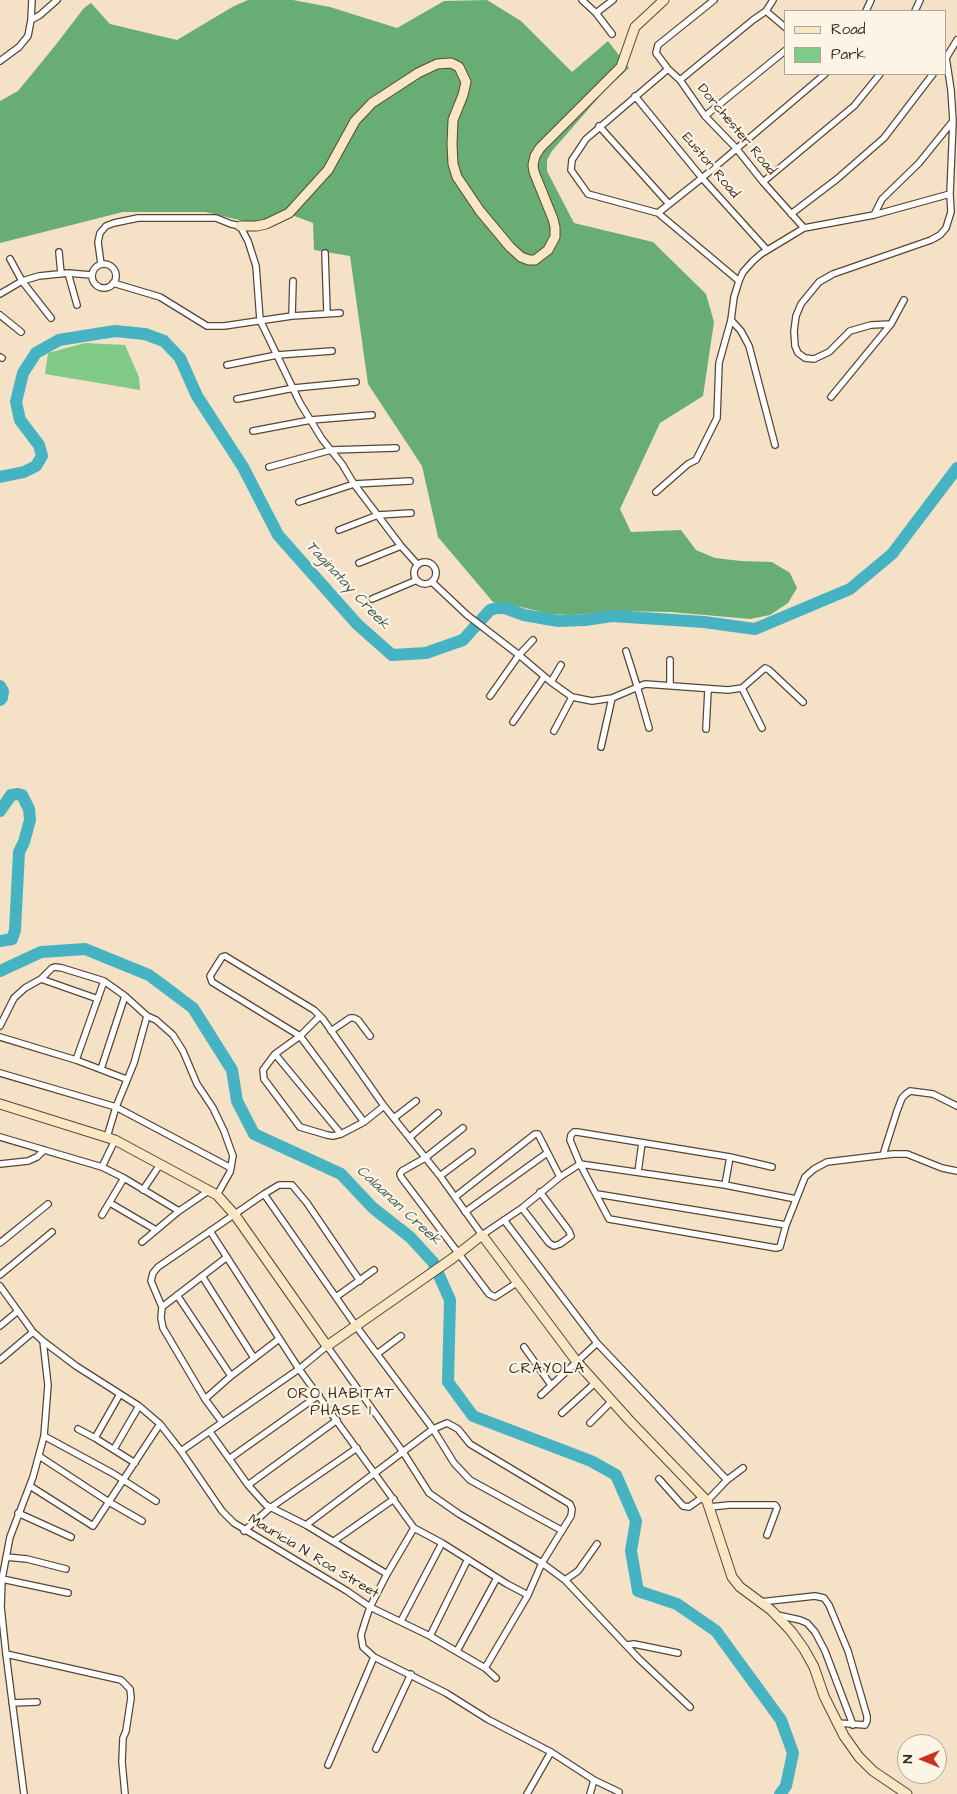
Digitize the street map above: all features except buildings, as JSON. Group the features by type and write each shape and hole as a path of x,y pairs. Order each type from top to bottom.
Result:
{"street":[{"path":"0,60 19,47 28,36 32,0"},
{"path":"31,20 40,15 57,0"},
{"path":"582,0 612,34"},
{"path":"596,14 612,0"},
{"path":"101,264 98,242 100,233 106,226 114,223 138,218 216,218 240,226 257,226 266,224 289,213 328,170 355,121 372,103 418,73 437,64 451,63 459,67 466,82 453,120 452,144 457,177 475,204 510,247 521,257 535,260 548,250 555,237 555,227 554,219 532,165 535,156 540,148 621,67 635,27 664,0"},
{"name":"Dorchester Road","path":"714,0 658,45 656,53 668,69 680,80 705,116 736,148 804,228"},
{"path":"680,80 766,11 773,0"},
{"path":"766,11 784,26"},
{"path":"947,55 957,40"},
{"path":"705,116 784,52"},
{"path":"891,324 871,325 850,331 829,352 814,359 805,358 798,353 795,346 796,316 801,304 815,287 833,274 931,240 940,235 949,222 951,212 953,121 947,64"},
{"path":"668,69 586,139 571,165 572,170 585,190 594,196 658,213 739,281"},
{"path":"658,213 824,75"},
{"path":"763,182 854,106 879,75"},
{"path":"791,214 837,179 884,138 932,75"},
{"name":"Euston Road","path":"635,96 702,178 767,250"},
{"path":"874,214 882,199 919,163 953,121"},
{"path":"599,126 669,204"},
{"path":"656,492 688,464 696,460 717,418 720,363 731,320 734,297 743,272 767,250 804,228 874,214 950,194"},
{"path":"240,226 248,241 256,266 260,320 294,388 311,420 354,484 401,546 418,565"},
{"path":"59,252 64,274 77,305"},
{"path":"325,253 327,313"},
{"path":"10,259 22,281 51,318"},
{"path":"101,264 107,264 114,270 116,277 114,284 107,288 98,287 92,280 94,268 101,264"},
{"path":"0,294 22,281 39,276 64,274 92,275"},
{"path":"292,316 293,281"},
{"path":"114,284 160,297 206,326 224,326 292,316 340,313"},
{"path":"831,397 891,324 904,300"},
{"path":"0,314 21,332"},
{"path":"731,320 741,331 749,346 775,445"},
{"path":"227,365 277,355 332,351"},
{"path":"237,399 294,388 356,382"},
{"path":"252,431 311,420 372,415"},
{"path":"269,467 331,450 396,448"},
{"path":"299,502 354,484 410,482"},
{"path":"338,530 378,516 411,513"},
{"path":"359,563 401,546"},
{"path":"424,562 434,566 436,576 432,582 422,584 417,580 414,574 418,565 424,562"},
{"path":"372,600 417,580"},
{"path":"432,582 467,615 572,697 592,701 612,698 645,684 670,684 708,690 742,688 765,668 803,702"},
{"path":"490,696 519,655 533,640"},
{"path":"626,651 648,728"},
{"path":"670,660 670,684"},
{"path":"551,682 561,665"},
{"path":"514,722 544,677"},
{"path":"742,688 762,728"},
{"path":"706,728 708,690"},
{"path":"554,732 572,697"},
{"path":"601,747 612,698"},
{"path":"364,1122 300,1036 212,982 210,976 221,958 225,956 314,1010 320,1016 384,1106 440,1176 577,1362 707,1502 732,1577 740,1587 776,1615 804,1649 814,1667 824,1696 844,1736 859,1757 873,1771 906,1794"},
{"path":"0,1026 14,998 25,988 41,980 55,967 71,970 104,981 174,1035 197,1084 213,1108 233,1156 226,1180 213,1193 179,1211 142,1242"},
{"path":"41,980 98,999"},
{"path":"76,1060 104,981"},
{"path":"101,1069 125,996"},
{"path":"102,1167 111,1139 116,1107 134,1063 147,1016"},
{"path":"320,1016 300,1036 275,1054 263,1070 264,1079 300,1127 333,1136 364,1122 384,1106"},
{"path":"331,1030 350,1018 354,1018 358,1020 370,1036"},
{"path":"0,1037 76,1060 126,1079"},
{"path":"275,1054 341,1134"},
{"path":"0,1073 116,1107 231,1168"},
{"path":"883,1155 902,1098 910,1091 933,1094 957,1106"},
{"path":"394,1118 416,1101"},
{"path":"0,1104 111,1139 213,1193 235,1215 403,1452 429,1492 444,1505 542,1563 565,1580 690,1707"},
{"path":"410,1137 438,1113"},
{"path":"463,1128 425,1158 400,1174 456,1256 492,1296 499,1295 518,1282"},
{"path":"772,1167 730,1158 574,1132 570,1140 580,1164 608,1217 612,1220 776,1248 780,1247 786,1225 805,1178 827,1162 907,1154 942,1168 957,1171"},
{"path":"455,1197 533,1134 538,1134 560,1177"},
{"path":"0,1137 102,1167 179,1211"},
{"path":"638,1172 642,1143"},
{"path":"0,1164 28,1161 37,1157 44,1150"},
{"path":"440,1176 472,1152"},
{"path":"465,1212 547,1153"},
{"path":"725,1185 730,1158"},
{"path":"181,1451 299,1369 327,1346 456,1256 580,1164 725,1185 796,1199"},
{"path":"143,1190 159,1166"},
{"path":"102,1215 124,1178"},
{"path":"222,1422 205,1399 163,1328 161,1318 162,1307 152,1286 153,1273 158,1267 264,1194 279,1185 292,1185 307,1203 360,1281"},
{"path":"522,1208 554,1246 567,1240 570,1236 569,1231 540,1192"},
{"path":"264,1194 356,1326 433,1430 454,1463 470,1480 561,1530"},
{"path":"597,1194 786,1225"},
{"path":"110,1203 156,1230"},
{"path":"0,1243 48,1204"},
{"path":"504,1220 597,1342 726,1480"},
{"path":"210,1231 299,1369 414,1528 442,1543 497,1578 528,1594"},
{"path":"0,1275 52,1232"},
{"path":"162,1307 227,1257"},
{"path":"336,1297 374,1270"},
{"path":"202,1276 254,1358"},
{"name":"Mauricia N. Roa Street","path":"0,1286 33,1332 43,1341 76,1366 139,1406 160,1424 222,1511 244,1530 347,1591 370,1607 457,1651 485,1668 496,1678"},
{"path":"177,1295 231,1376"},
{"path":"0,1326 18,1311"},
{"path":"0,1360 33,1332"},
{"path":"377,1354 402,1336"},
{"path":"205,1399 279,1339"},
{"path":"24,1794 6,1654 2,1579 18,1513 30,1486 40,1456 44,1436 48,1385 43,1341"},
{"path":"541,1395 597,1342"},
{"path":"524,1346 551,1385"},
{"path":"562,1413 595,1383"},
{"path":"95,1438 120,1394"},
{"path":"229,1459 319,1395"},
{"path":"590,1424 612,1401"},
{"path":"114,1449 139,1406"},
{"path":"248,1484 337,1420"},
{"path":"306,1525 433,1430 447,1423 453,1425 470,1444 570,1504 572,1509 571,1516 542,1563 528,1594 485,1668"},
{"path":"30,1486 93,1526 160,1424"},
{"path":"78,1429 136,1463"},
{"path":"210,1432 248,1484 270,1508 306,1525 387,1574"},
{"path":"44,1436 156,1501"},
{"path":"244,1530 270,1508 357,1448"},
{"path":"40,1456 109,1502 142,1521"},
{"path":"707,1502 726,1480 743,1468"},
{"path":"659,1478 683,1506 689,1507 707,1502 729,1505 775,1505 777,1508 767,1535"},
{"path":"334,1542 394,1499"},
{"path":"18,1513 71,1537"},
{"path":"414,1528 370,1607 361,1635 363,1647 374,1657 446,1693 489,1720 551,1752 594,1780 619,1792"},
{"path":"401,1621 442,1543"},
{"path":"565,1580 578,1571 597,1544"},
{"path":"6,1557 27,1558 66,1569"},
{"path":"430,1636 468,1559"},
{"path":"457,1651 497,1578"},
{"path":"2,1579 68,1593"},
{"path":"760,1602 815,1596 824,1598 829,1605 848,1651 867,1716 865,1725 838,1723"},
{"path":"776,1615 800,1620 807,1623 816,1632 853,1725"},
{"path":"627,1645 634,1644 678,1653"},
{"path":"6,1654 121,1680 130,1689 131,1698 126,1731 123,1738 122,1762 125,1794"},
{"path":"328,1765 374,1657"},
{"path":"376,1749 411,1674"},
{"path":"12,1703 36,1702"},
{"path":"527,1794 551,1752"},
{"path":"590,1794 594,1780"}],"green space":[{"path":"248,0 293,0 330,7 397,28 444,1 487,0 521,21 572,72 608,41 629,68 606,89 552,151 547,160 547,171 574,223 653,242 706,294 714,322 703,396 660,423 620,509 631,532 681,530 696,550 715,558 772,562 790,573 797,588 788,603 770,615 750,619 671,612 618,611 571,615 550,614 493,602 438,537 422,466 368,384 350,256 314,250 313,223 281,211 267,221 252,223 205,212 123,212 0,243 0,101 18,91 84,8 91,3 110,24 177,40 234,6"},
{"path":"85,343 125,345 139,377 140,390 45,374 48,353"}],"waterway":[{"name":"Taginatay Creek","path":"0,477 24,472 36,466 42,456 39,445 20,420 16,402 23,373 36,353 59,340 115,331 145,334 164,341 180,358 197,396 243,467 278,535 357,624 392,655 426,653 463,640 490,610 497,608 505,608 524,615 558,621 612,616 704,622 755,629 850,589 892,554 957,468"},
{"name":"Taginatay Creek","path":"0,686 3,691 0,700"},
{"name":"Taginatay Creek","path":"0,811 11,795 22,795 29,809 30,820 19,852 15,930 12,939 0,941"},
{"name":"Calaanan Creek","path":"0,971 41,952 85,949 149,975 193,1008 232,1070 237,1101 254,1134 341,1174 373,1208 410,1237 433,1262 450,1300 448,1382 473,1416 591,1461 616,1475 636,1521 631,1551 638,1591 677,1604 716,1631 781,1720 793,1753 786,1786 780,1794"}],"district":[{"name":"CRAYOLA","path":"547,1370"},
{"name":"ORO HABITAT PHASE 1","path":"341,1404"}]}
